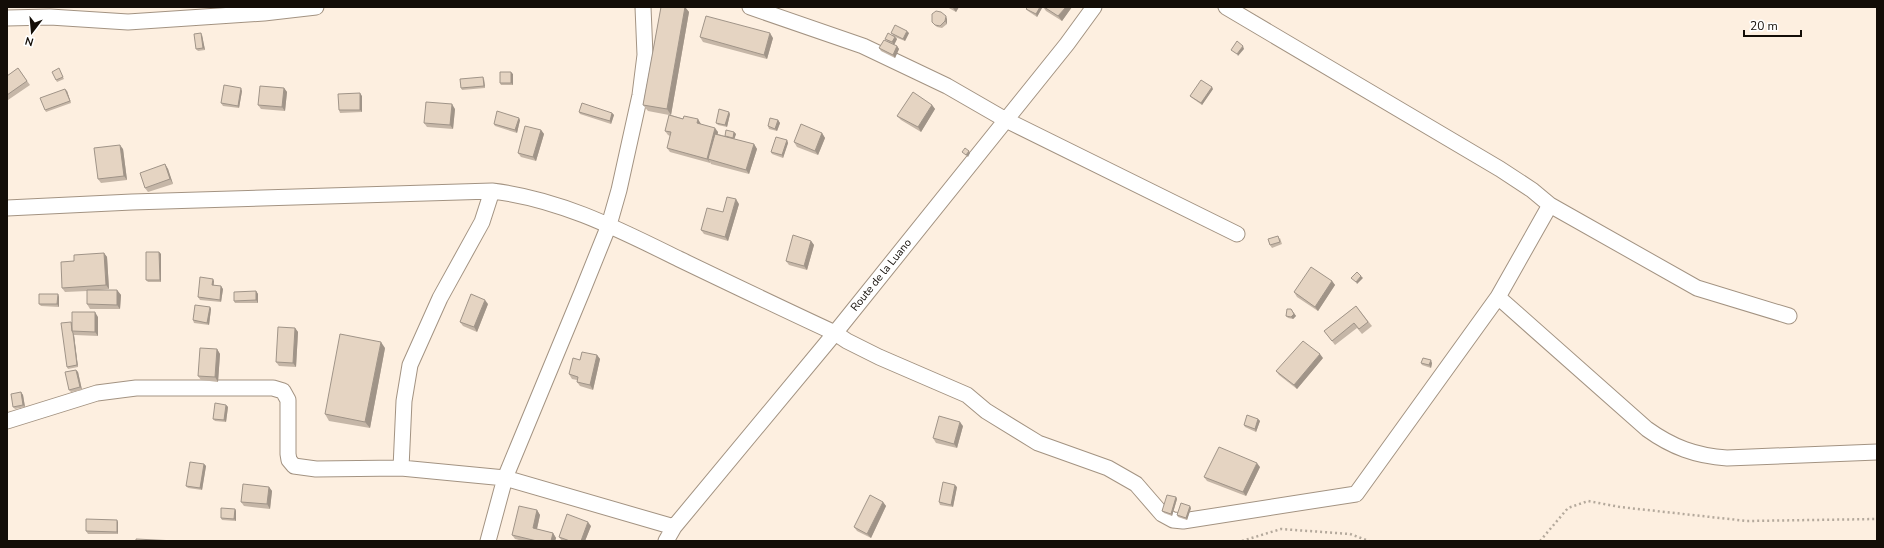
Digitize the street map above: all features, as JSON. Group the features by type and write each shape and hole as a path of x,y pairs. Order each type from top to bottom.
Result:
{"street":[{"path":"7,18 50,16 128,22 241,15 316,7"},
{"path":"488,541 505,478 609,225 619,190 640,95 645,55 643,7"},
{"path":"750,7 863,46 947,86 1006,120 1237,234"},
{"name":"Route de la Luano","path":"666,541 674,527 835,334 1067,44 1094,7"},
{"path":"1226,7 1500,169 1532,190 1550,205 1697,288 1789,316"},
{"path":"401,468 404,401 410,365 422,335 440,298 482,222 492,191"},
{"path":"7,208 132,202 492,191 518,194 561,206 609,225 835,334 879,357 968,395 986,411 1038,443 1108,468 1136,484 1162,514 1173,520 1183,521 1356,494 1498,297 1550,205"},
{"path":"1498,297 1647,429 1664,441 1686,451 1707,457 1727,458 1877,452"},
{"path":"7,421 97,393 136,388 273,388 283,391 288,400 288,454 289,460 294,466 316,469 401,468 505,478 674,527"}],"path":[{"path":"1540,541 1568,508 1588,501 1620,507 1747,521 1877,519"},
{"path":"1242,541 1281,529 1350,534 1369,541"}],"building":[{"path":"661,7 685,7 667,109 643,105"},
{"path":"1028,7 1040,7 1036,14 1026,9"},
{"path":"1044,7 1066,7 1058,16"},
{"path":"936,11 941,12 946,16 945,21 940,26 935,25 932,22 932,14"},
{"path":"706,16 770,33 764,55 700,37"},
{"path":"895,25 907,31 903,39 891,33"},
{"path":"201,33 203,48 196,49 194,34"},
{"path":"888,33 895,37 892,42 885,39"},
{"path":"884,40 897,46 893,55 879,48"},
{"path":"1237,41 1243,46 1237,54 1231,50"},
{"path":"18,68 27,81 7,95 7,76"},
{"path":"59,68 63,77 56,80 52,72"},
{"path":"500,72 511,72 511,83 500,83"},
{"path":"483,77 484,86 461,88 460,79"},
{"path":"1201,80 1212,87 1201,103 1190,96"},
{"path":"224,85 241,88 238,106 221,103"},
{"path":"260,86 284,88 282,107 258,105"},
{"path":"65,89 70,101 45,110 40,98"},
{"path":"913,92 932,105 918,127 897,116"},
{"path":"360,93 360,110 339,110 338,94"},
{"path":"426,102 452,104 450,125 424,123"},
{"path":"582,103 612,113 610,121 579,112"},
{"path":"719,109 729,112 725,125 716,123"},
{"path":"497,111 519,118 515,130 494,124"},
{"path":"669,115 683,119 684,116 698,119 697,123 715,128 707,159 667,148 671,132 665,131"},
{"path":"770,118 778,120 775,129 768,126"},
{"path":"801,124 822,133 815,151 794,142"},
{"path":"525,126 541,130 533,157 518,153"},
{"path":"726,130 734,132 733,138 725,136"},
{"path":"715,134 754,144 746,170 708,159"},
{"path":"776,137 787,140 782,155 771,152"},
{"path":"120,145 124,176 98,179 94,148"},
{"path":"965,148 969,151 966,155 962,152"},
{"path":"165,164 170,179 145,188 140,173"},
{"path":"727,197 736,199 725,237 701,230 707,208 723,212"},
{"path":"793,235 811,241 804,266 786,261"},
{"path":"1278,236 1280,242 1270,245 1268,239"},
{"path":"146,252 159,252 160,280 146,280"},
{"path":"104,253 106,285 62,288 61,262 74,261 74,255"},
{"path":"1311,267 1332,281 1315,307 1294,292"},
{"path":"1357,272 1361,276 1356,282 1351,278"},
{"path":"200,277 213,279 212,285 221,286 220,300 198,297"},
{"path":"87,290 117,290 117,305 87,304"},
{"path":"256,291 256,300 234,301 234,292"},
{"path":"39,294 58,294 57,304 39,304"},
{"path":"471,294 485,300 474,327 460,322"},
{"path":"195,305 210,307 207,323 193,320"},
{"path":"1356,306 1368,322 1359,329 1354,323 1332,341 1324,331"},
{"path":"1287,309 1291,309 1294,314 1291,317 1286,316"},
{"path":"72,312 95,312 95,332 72,331"},
{"path":"71,322 77,365 67,367 61,323"},
{"path":"278,327 295,328 293,363 276,362"},
{"path":"340,334 381,342 365,422 325,414"},
{"path":"1303,341 1320,354 1294,385 1276,371"},
{"path":"200,348 217,349 215,377 198,376"},
{"path":"582,352 597,355 590,385 577,382 578,377 569,374 573,358 580,360"},
{"path":"1423,358 1431,360 1429,365 1421,363"},
{"path":"76,370 80,387 69,390 65,372"},
{"path":"21,392 23,405 13,407 11,394"},
{"path":"215,403 226,405 224,420 213,419"},
{"path":"1247,415 1258,419 1255,429 1244,425"},
{"path":"939,416 960,422 954,444 933,438"},
{"path":"1219,447 1257,463 1243,492 1204,477"},
{"path":"190,462 204,464 200,488 186,486"},
{"path":"943,482 955,485 951,505 939,502"},
{"path":"243,484 269,487 267,504 241,502"},
{"path":"870,495 883,502 867,534 854,527"},
{"path":"1167,495 1176,497 1171,514 1162,511"},
{"path":"1181,503 1190,506 1186,518 1177,515"},
{"path":"519,506 537,510 533,528 553,533 551,541 537,541 512,535"},
{"path":"221,508 235,509 234,519 221,518"},
{"path":"567,514 588,522 581,541 570,541 559,537"},
{"path":"86,519 117,520 117,532 86,531"},
{"path":"136,539 176,541 136,541"}]}
